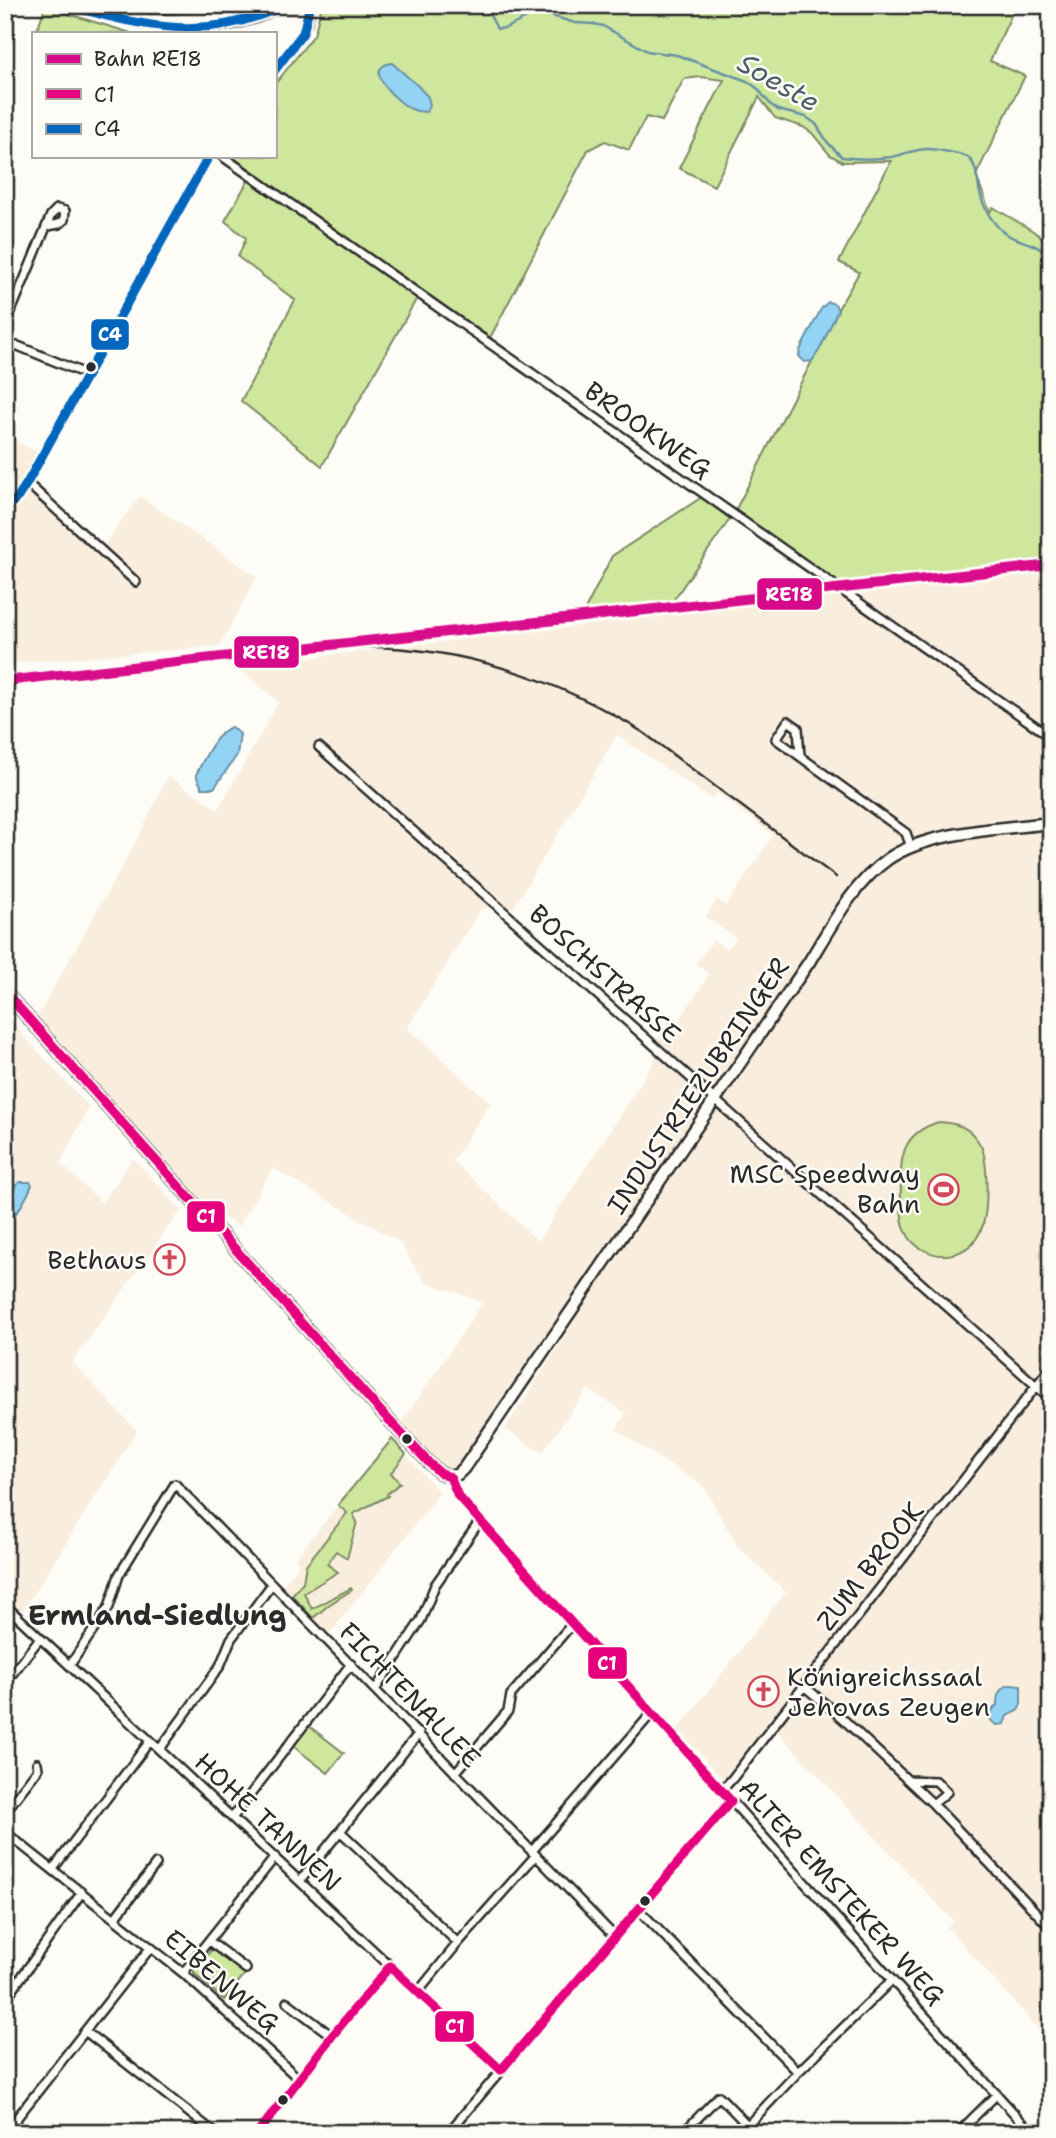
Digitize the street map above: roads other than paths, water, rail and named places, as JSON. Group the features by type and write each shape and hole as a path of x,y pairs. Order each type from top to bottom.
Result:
{"street":[{"path":"5,128 6,5"},
{"path":"66,5 115,20 172,29 216,27 257,18 286,5"},
{"path":"276,69 304,34 310,5"},
{"path":"1044,5 1051,7"},
{"path":"5,509 18,497 27,483 208,158"},
{"name":"BROOKWEG","path":"225,158 1051,737"},
{"path":"5,326 48,226"},
{"path":"5,346 18,346 88,375"},
{"path":"27,483 136,582"},
{"path":"800,756 798,728 788,721 776,738 800,756 906,833 911,847"},
{"name":"BOSCHSTRASSE","path":"319,747 1051,1399"},
{"name":"INDUSTRIEZUBRINGER","path":"450,1477 464,1468 863,881 888,859 911,847 952,835 1051,823"},
{"name":"ALTER EMSTEKER WEG","path":"5,992 366,1395 430,1464 450,1477 458,1496 480,1521 1032,2133"},
{"name":"ZUM BROOK","path":"722,1790 1051,1367"},
{"name":"FICHTENALLEE","path":"69,1665 109,1606 119,1575 176,1484 614,1936"},
{"path":"375,1690 421,1619 435,1585 480,1521"},
{"path":"160,1749 220,1666 231,1639 272,1584"},
{"name":"HOHE TANNEN","path":"5,1605 501,2070"},
{"path":"455,1773 508,1711 511,1695 572,1624"},
{"path":"5,1683 40,1638"},
{"path":"233,1817 351,1664"},
{"path":"804,1686 933,1804 1050,1926"},
{"path":"418,1992 652,1713"},
{"path":"300,1881 419,1733"},
{"path":"53,1869 150,1741"},
{"path":"5,1812 38,1769 37,1763"},
{"path":"908,1780 936,1781 947,1792 933,1804"},
{"path":"448,2133 731,1801"},
{"path":"340,1830 458,1943"},
{"name":"EIBENWEG","path":"5,1832 183,1973 299,2079"},
{"path":"5,1851 14,1839"},
{"path":"183,1973 275,1857"},
{"path":"115,1918 156,1864"},
{"path":"5,2000 82,1892"},
{"path":"638,1909 798,2071"},
{"path":"209,1941 247,1969"},
{"path":"5,2133 151,1947"},
{"path":"258,2133 390,1966"},
{"path":"748,2125 798,2071 892,1980"},
{"path":"287,2002 332,2036"},
{"path":"85,2031 215,2133"},
{"path":"958,2133 997,2094"},
{"path":"683,2133 719,2095 755,2133"}],"water":[{"path":"392,63 428,97 430,106 426,112 408,107 385,87 379,72 383,66"},
{"path":"828,302 835,304 838,310 820,349 812,361 804,362 799,356 800,350 821,309"},
{"path":"231,727 240,734 237,755 214,788 202,788 196,775 215,741"},
{"path":"20,1182 30,1182 32,1185 21,1206 5,1225 7,1196"},
{"path":"1010,1685 1021,1686 1021,1704 1018,1711 1007,1716 1004,1724 997,1725 990,1715 997,1705 999,1692"}],"waterway":[{"name":"Soeste","path":"485,5 497,29 506,28 539,12 575,23 603,26 647,51 677,55 747,81 778,110 806,117 816,124 828,143 842,157 885,158 928,149 966,156 974,166 983,202 994,222 1003,232 1038,248 1051,259"}],"railway":[{"path":"5,686 341,648 397,648 472,660 543,682 612,714 644,733 836,877"}],"rail line":[{"name":"RE18","path":"5,681 1051,565"}],"place":[{"name":"MSC Speedway Bahn","path":"943,1189"},
{"name":"Bethaus","path":"170,1260"},
{"name":"Königreichssaal Jehovas Zeugen","path":"764,1692"}],"district":[{"name":"Ermland-Siedlung","path":"157,1615"}]}
